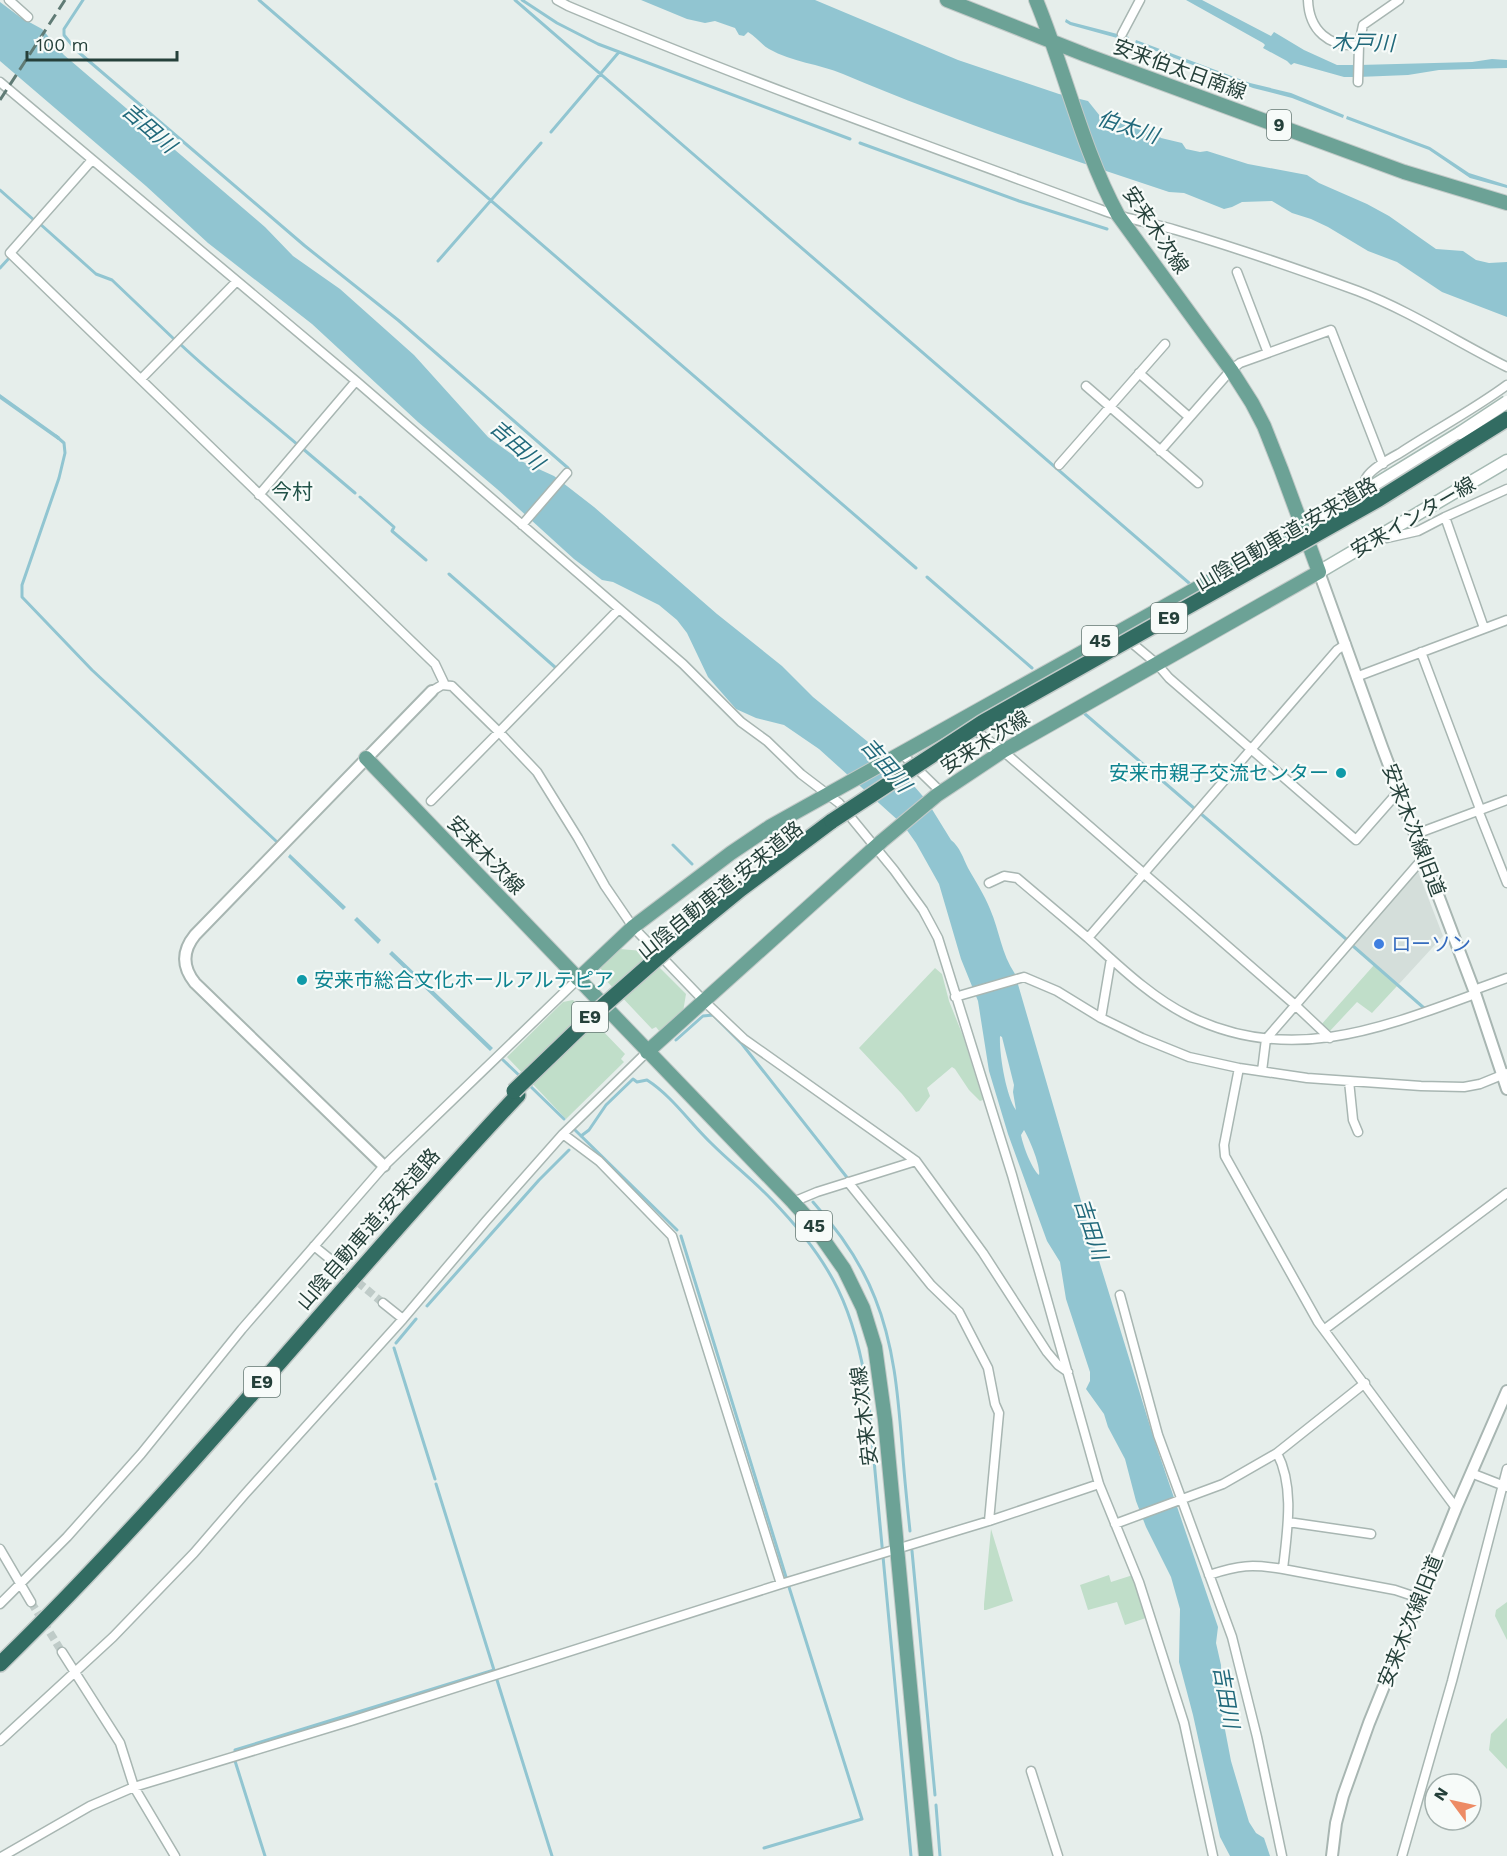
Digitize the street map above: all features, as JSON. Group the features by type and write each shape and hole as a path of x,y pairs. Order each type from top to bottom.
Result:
{"highway":[{"name":"山陰自動車道;安来道路","path":"0,1656 52,1605 163,1486 433,1177 594,1014 741,889 932,754 993,716 1369,505 1507,419"},
{"name":"山陰自動車道;安来道路","path":"834,823 996,721 1382,504 1507,425"},
{"name":"山陰自動車道;安来道路","path":"0,1664 56,1610 168,1491 516,1093"}],"main road":[{"path":"948,0 1053,40"},
{"path":"1036,0 1053,40"},
{"name":"安来木次線","path":"647,1052 879,843 939,794 1003,751 1319,572 1264,426 1252,403 1231,370 1118,215 1110,200 1088,144 1053,40"},
{"name":"安来伯太日南線","path":"1053,40 1086,55 1404,172 1501,202"},
{"path":"1303,529 1366,492 1507,402"},
{"name":"安来インター線","path":"1319,572 1505,462"},
{"name":"安来木次線","path":"578,979 633,927 731,853 771,826 1303,529"},
{"name":"安来木次線","path":"366,758 793,1202 811,1222 844,1269 856,1291 868,1324 879,1367 926,1856"}],"street":[{"path":"9,0 28,17"},
{"path":"557,0 676,52 927,147 1118,215 1262,256 1359,292 1399,309 1507,367"},
{"path":"1122,33 1140,0"},
{"path":"1308,0 1308,11 1324,37 1336,44 1359,45"},
{"path":"1358,82 1359,45 1363,25 1399,0"},
{"path":"0,82 523,524 683,664 741,722 767,741 801,774 829,792 879,843 932,925 947,964 1012,1175 1099,1484 1117,1523 1139,1582 1184,1723 1213,1856"},
{"path":"92,160 10,253 435,664 445,685"},
{"path":"1501,202 1507,210"},
{"path":"1237,272 1268,353"},
{"path":"141,379 236,282"},
{"path":"1160,451 1231,370 1240,363 1331,330 1383,464"},
{"path":"1059,465 1165,344"},
{"path":"1139,373 1189,417"},
{"path":"259,495 356,381"},
{"path":"1366,492 1366,477 1383,464 1442,425 1490,398 1507,385"},
{"path":"1086,386 1198,483"},
{"path":"1490,398 1507,425"},
{"path":"523,524 566,475"},
{"path":"1381,534 1387,538 1418,531 1507,489"},
{"path":"1445,517 1484,628"},
{"name":"安来木次線旧道","path":"1319,572 1505,1074 1507,1089"},
{"path":"431,801 619,609"},
{"path":"1356,677 1507,620"},
{"path":"1118,631 1356,840 1399,791"},
{"path":"1088,939 1337,650 1346,644"},
{"path":"1421,652 1507,883"},
{"path":"384,1166 195,984 187,972 184,960 186,948 195,935 432,691 445,685 455,688 537,772 605,886 633,927 704,1001 744,1040 916,1161 983,1253 1047,1352 1058,1365 1068,1372"},
{"path":"961,720 1003,751 1294,1004 1330,1038"},
{"path":"899,754 939,794"},
{"path":"1416,834 1507,800"},
{"path":"1262,1071 1266,1039 1294,1004 1424,857"},
{"path":"989,883 1004,876 1017,878 1151,992 1188,1016 1219,1028 1266,1039 1330,1038 1393,1024 1507,978"},
{"path":"1101,1018 1111,959"},
{"path":"957,997 1023,977 1057,991 1101,1018 1142,1038 1190,1057 1239,1068 1307,1078 1464,1087 1480,1084 1505,1074"},
{"path":"0,1605 141,1454 242,1329 384,1166 578,979"},
{"path":"0,1741 113,1637 194,1552 403,1319 562,1134 647,1052"},
{"path":"1239,1068 1224,1145 1225,1156 1318,1322 1456,1508"},
{"path":"1349,1081 1353,1120 1358,1132"},
{"path":"562,1134 599,1161 672,1236 781,1584"},
{"path":"793,1202 916,1161"},
{"path":"848,1182 931,1285 959,1312 988,1368 994,1404 999,1413 989,1521"},
{"path":"1325,1329 1507,1192"},
{"path":"314,1246 330,1258"},
{"path":"1120,1295 1158,1435 1232,1637 1257,1737 1282,1856"},
{"path":"383,1303 403,1319"},
{"path":"1117,1523 1223,1484 1277,1453 1365,1383"},
{"name":"安来木次線旧道","path":"1332,1856 1339,1810 1348,1781 1419,1598 1507,1391"},
{"path":"1277,1453 1281,1459 1288,1496 1283,1569"},
{"path":"1402,1856 1452,1682 1505,1486 1507,1469"},
{"path":"1471,1473 1505,1486"},
{"path":"3,1856 90,1806 134,1787 989,1521 1099,1484"},
{"path":"1288,1522 1371,1534"},
{"path":"0,1548 31,1602"},
{"path":"1209,1575 1244,1565 1257,1565 1395,1590 1419,1598"},
{"path":"62,1652 120,1743 134,1787 175,1856"},
{"path":"1031,1771 1058,1856"}],"shaded area":[{"path":"1417,869 1443,936 1399,984 1352,944"}],"green space":[{"path":"620,949 643,951 686,994 683,1012 660,1032 656,1027 652,1029 600,974 603,971 600,968"},
{"path":"1374,965 1398,985 1372,1013 1357,1002 1329,1032 1320,1026"},
{"path":"935,968 942,974 983,1100 980,1101 969,1090 952,1067 927,1088 930,1096 916,1112 859,1048"},
{"path":"573,1000 625,1054 621,1059 624,1062 566,1119 507,1057 563,1002"},
{"path":"991,1529 1013,1601 984,1610 984,1604"},
{"path":"1109,1575 1111,1582 1133,1575 1146,1618 1125,1625 1117,1602 1088,1610 1080,1585"},
{"path":"1507,1602 1507,1640 1495,1616 1496,1610"},
{"path":"1507,1718 1507,1769 1489,1750 1491,1734"}],"water":[{"name":"伯太川","path":"641,0 815,0 958,60 1059,94 1088,101 1104,121 1116,119 1125,124 1152,129 1161,138 1182,143 1186,149 1207,151 1248,164 1307,175 1389,216 1436,249 1463,251 1476,260 1489,263 1507,262 1507,317 1442,292 1397,262 1368,251 1328,227 1292,213 1272,201 1242,202 1224,209 1184,193 1169,192 964,122 834,71 787,57 769,49 748,32 744,36 739,35 735,28 715,21 705,23 687,19"},
{"path":"1186,0 1202,0 1271,36 1274,32 1304,50 1337,65 1358,65 1357,77 1344,77 1294,63 1291,65 1263,48 1265,45 1263,43"},
{"name":"吉田川","path":"0,2 20,17 42,29 64,55 265,227 293,256 340,289 414,355 488,437 521,461 554,476 594,507 717,614 782,666 813,697 895,764 927,801 901,823 819,749 784,725 756,718 736,709 708,677 687,633 677,620 659,605 613,582 602,580 574,559 418,422 312,324 208,243 146,186 0,61"},
{"path":"1066,19 1129,37 1128,41 1070,25 1065,22"},
{"path":"1136,40 1250,83 1291,93 1344,115 1343,118 1292,98 1253,88 1135,43"},
{"path":"1492,59 1507,60 1507,68 1439,70 1408,75 1358,77 1359,65 1472,62"},
{"path":"1347,116 1430,147 1469,173 1507,185 1507,188 1470,178 1429,150 1346,119"},
{"path":"0,394 60,437 58,440 0,399"},
{"path":"930,806 959,849 985,898 1015,974 1088,1225 1154,1439 1218,1627 1216,1643 1221,1665 1222,1714 1231,1761 1249,1822 1256,1833 1264,1838 1270,1856 1230,1856 1220,1837 1179,1662 1180,1609 1171,1577 1146,1527 1136,1501 1125,1459 1108,1427 1104,1414 1086,1389 1090,1381 1090,1372 1066,1299 1060,1262 1047,1241 1008,1134 989,1071 978,1001 961,959 939,884 904,826","holes":["1000,1036 1014,1085 1016,1110 1009,1095 1004,1074","1024,1130 1036,1159 1039,1175 1024,1145 1021,1135"]},
{"path":"290,854 346,907 343,910 288,857"},
{"path":"357,917 381,940 378,944 354,920"},
{"path":"392,951 493,1048 490,1051 389,954"}],"waterway":[{"name":"吉田川","path":"83,0 64,29 64,35 76,50 305,246 398,320 568,468"},
{"path":"259,0 916,568"},
{"path":"515,0 1189,583"},
{"path":"522,0 557,23 598,44 850,139"},
{"path":"551,132 619,52"},
{"path":"438,261 541,143"},
{"path":"860,143 1019,201 1107,229"},
{"path":"0,190 35,221"},
{"path":"39,223 96,274 112,280 175,340"},
{"path":"0,268 11,256"},
{"path":"179,343 298,445"},
{"path":"56,436 64,443 65,453 59,478 22,585 22,597 92,670 276,841"},
{"path":"302,448 355,493"},
{"path":"360,497 394,527 392,531 426,560"},
{"path":"449,574 556,668"},
{"path":"927,577 1032,668"},
{"path":"1085,714 1195,809"},
{"path":"1200,813 1346,939"},
{"path":"673,845 692,864"},
{"path":"1353,946 1424,1008"},
{"path":"676,1040 703,1016 713,1015 742,1044 849,1180"},
{"path":"503,1060 522,1078"},
{"path":"581,1136 589,1130 606,1105 633,1079 637,1082 647,1080 673,1102 704,1136 765,1193 793,1223 811,1245 838,1289 856,1338 868,1396 911,1856"},
{"path":"529,1085 564,1119"},
{"path":"575,1130 677,1230"},
{"path":"427,1306 539,1180 569,1150"},
{"path":"813,1202 832,1224 856,1259 869,1285 887,1334 897,1389 910,1531"},
{"path":"681,1236 786,1577"},
{"path":"396,1343 416,1319"},
{"path":"394,1348 435,1479"},
{"path":"436,1484 494,1670"},
{"path":"912,1551 935,1795"},
{"path":"764,1848 862,1819 789,1587"},
{"path":"265,1856 235,1761 235,1750 494,1670"},
{"path":"497,1680 552,1856"},
{"path":"936,1805 940,1856"}],"tunnel":[{"path":"330,1259 383,1303"},
{"path":"31,1602 62,1652"}],"railway":[{"path":"0,100 65,0"}],"place":[{"name":"安来市親子交流センター","path":"1341,773"},
{"name":"ローソン","path":"1379,944"},
{"name":"安来市総合文化ホールアルテピア","path":"302,980"}],"district":[{"name":"今村","path":"292,492"}],"water label":[{"name":"木戸川","path":"1363,43"}]}
